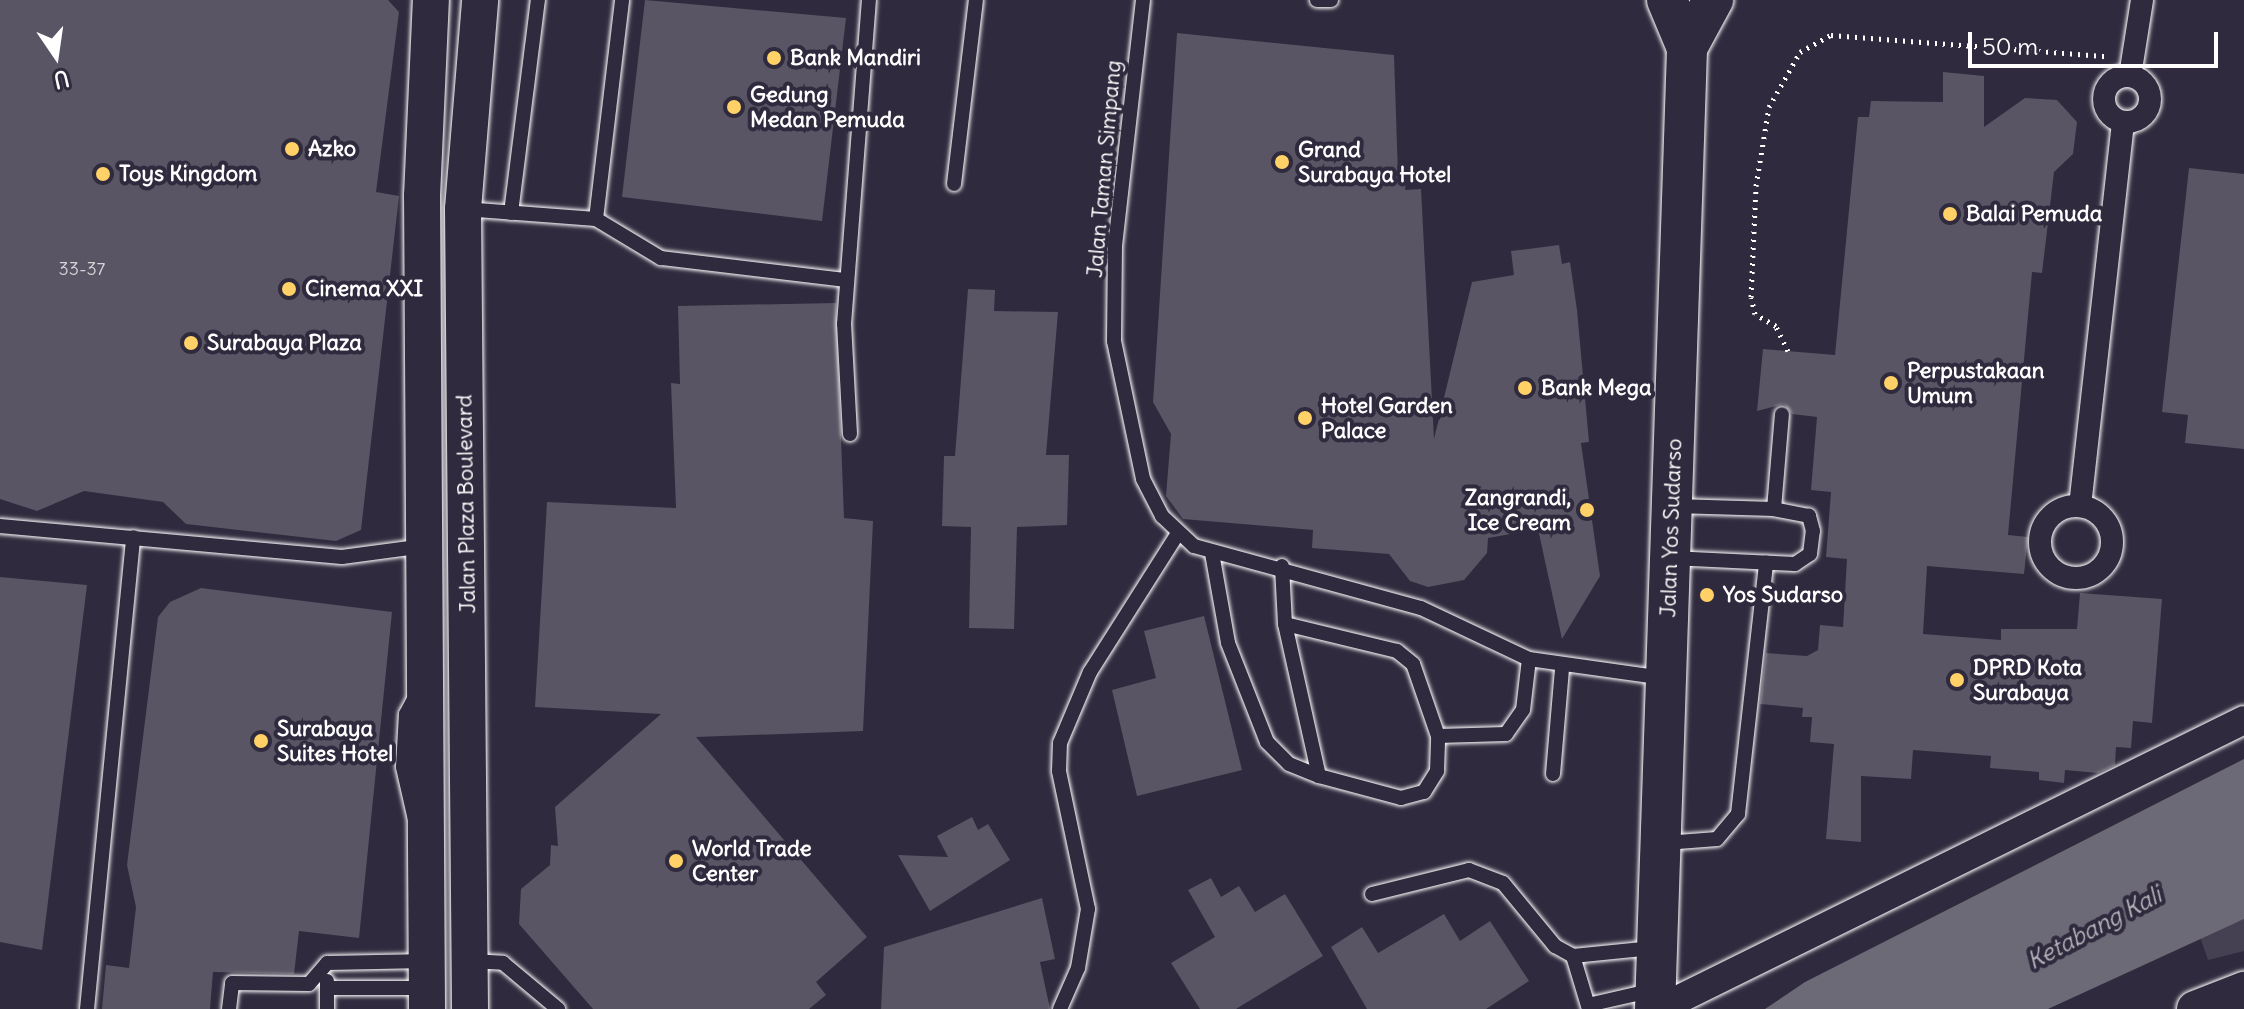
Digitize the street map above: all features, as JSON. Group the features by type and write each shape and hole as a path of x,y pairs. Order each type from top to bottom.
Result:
{"main road":[{"path":"1667,0 1687,48"},
{"path":"1687,48 1713,0"},
{"name":"Jalan Yos Sudarso","path":"1657,1002 1687,48"}],"street":[{"name":"Jalan Plaza Boulevard","path":"428,986 428,545 422,196 431,0"},
{"name":"Jalan Plaza Boulevard","path":"470,986 466,836 467,543 463,209 480,0"},
{"path":"2080,506 2123,122 2148,107 2147,87 2132,67 2142,0"},
{"path":"428,545 467,543"},
{"path":"1657,1002 2244,720"},
{"path":"428,986 470,986"},
{"path":"2195,1009 2244,990"},
{"path":"2233,1009 2244,997"}],"lane":[{"path":"511,213 538,0"},
{"path":"596,219 622,0"},
{"path":"850,434 846,280 869,0"},
{"path":"954,184 976,0"},
{"name":"Jalan Taman Simpang","path":"1143,0 1115,245 1114,341 1143,479 1177,535"},
{"path":"1317,0 1331,0"},
{"path":"463,209 596,219 661,258 846,280"},
{"path":"1774,509 1782,414"},
{"path":"1670,558 1795,564 1810,554 1813,531 1809,516 1774,509 1671,506"},
{"path":"0,526 342,557 428,545"},
{"path":"1060,1009 1078,968 1088,909 1059,771 1060,743 1090,672 1177,535 1212,553 1282,566 1421,608 1529,659 1562,668 1666,678"},
{"path":"87,1009 133,537"},
{"path":"1212,553 1228,643 1267,742 1289,764 1319,776 1401,798 1424,792 1437,771 1438,736 1413,664 1397,651 1285,624"},
{"path":"1661,843 1717,839 1738,814 1766,563"},
{"path":"1282,566 1285,624 1319,776"},
{"path":"1438,736 1488,738 1518,723 1529,659"},
{"path":"1553,774 1562,668"},
{"path":"428,836 466,836"},
{"path":"1372,894 1469,870 1503,883 1555,946 1573,956 1657,947"},
{"path":"1573,956 1589,1007 1657,1002"},
{"path":"327,963 428,986"},
{"path":"327,963 327,1009"},
{"path":"229,1009 232,983 309,984 327,963"},
{"path":"470,986 503,963 558,1009"},
{"path":"327,988 428,986"}],"path":[{"path":"1788,351 1776,326 1755,314 1751,297 1756,186 1769,107 1800,52 1831,35 1863,35 2132,67"}],"shaded area":[{"path":"2244,919 2244,951 2208,960 2200,937"}],"water":[{"name":"Ketabang Kali","path":"2244,759 2244,919 2048,1009 1765,1009 1805,982"}],"building":[{"name":"Surabaya Plaza","path":"0,0 388,0 399,12 376,192 399,196 361,530 336,541 186,524 163,502 84,491 37,511 0,499"},
{"name":"Gedung Medan Pemuda","path":"645,0 846,18 822,221 622,197"},
{"path":"1177,33 1394,55 1398,175 1407,176 1405,190 1421,189 1434,439 1472,282 1514,275 1511,251 1559,245 1562,264 1570,262 1589,442 1581,443 1600,576 1562,639 1538,529 1488,538 1487,553 1464,580 1428,587 1410,581 1389,554 1312,548 1313,530 1183,519 1166,496 1171,434 1153,402"},
{"path":"1943,72 1984,76 1984,127 2025,98 2057,100 2077,122 2073,154 2054,172 2042,273 2032,272 2008,535 2028,537 2024,574 1927,566 1923,634 2001,640 2001,629 2077,629 2080,593 2162,599 2152,723 2133,721 2131,748 2116,747 2115,765 2098,773 2065,770 2064,783 2039,780 2039,772 1990,768 1991,756 1913,750 1911,779 1861,776 1861,842 1826,839 1834,744 1810,742 1812,717 1802,717 1803,708 1760,704 1766,653 1807,656 1818,650 1820,625 1843,627 1847,559 1826,557 1831,492 1811,490 1817,417 1792,414 1784,404 1757,411 1763,349 1835,355 1858,117 1869,117 1871,101 1943,102"},
{"path":"2189,168 2244,174 2244,449 2185,443 2188,415 2162,412"},
{"path":"968,289 995,290 994,311 1058,312 1046,455 1069,455 1067,525 1017,527 1014,629 969,628 971,527 942,526 944,456 955,456"},
{"path":"836,303 844,518 873,521 863,731 696,737 867,937 816,982 826,995 809,1009 593,1009 519,924 521,889 550,865 551,845 558,846 555,807 661,714 535,707 547,502 676,508 671,383 680,384 678,306"},
{"path":"0,577 87,585 42,950 0,942"},
{"name":"Surabaya Suites Hotel","path":"201,588 392,612 359,938 299,931 294,974 213,972 210,1009 102,1009 106,965 129,968 136,907 127,865 158,617 170,602"},
{"path":"1204,616 1242,770 1137,796 1112,690 1156,678 1144,631"},
{"path":"972,817 978,830 988,824 1010,860 930,911 898,855 948,857 937,836"},
{"path":"1211,878 1221,897 1239,886 1255,912 1285,894 1323,956 1236,1009 1200,1009 1171,963 1215,937 1188,890"},
{"path":"1042,898 1055,959 1040,962 1050,1009 881,1009 884,947"},
{"path":"1444,914 1460,941 1490,921 1529,981 1486,1009 1367,1009 1331,947 1362,927 1378,953"}],"place":[{"name":"Bank Mandiri","path":"774,58"},
{"name":"Gedung Medan Pemuda","path":"734,107"},
{"name":"Azko","path":"292,149"},
{"name":"Grand Surabaya Hotel","path":"1282,162"},
{"name":"Toys Kingdom","path":"103,174"},
{"name":"Balai Pemuda","path":"1950,214"},
{"name":"Cinema XXI","path":"289,289"},
{"name":"Surabaya Plaza","path":"191,343"},
{"name":"Perpustakaan Umum","path":"1891,383"},
{"name":"Bank Mega","path":"1525,388"},
{"name":"Hotel Garden Palace","path":"1305,418"},
{"name":"Zangrandi, Ice Cream","path":"1587,510"},
{"name":"Yos Sudarso","path":"1707,595"},
{"name":"DPRD Kota Surabaya","path":"1957,680"},
{"name":"Surabaya Suites Hotel","path":"261,741"},
{"name":"World Trade Center","path":"676,861"}]}
